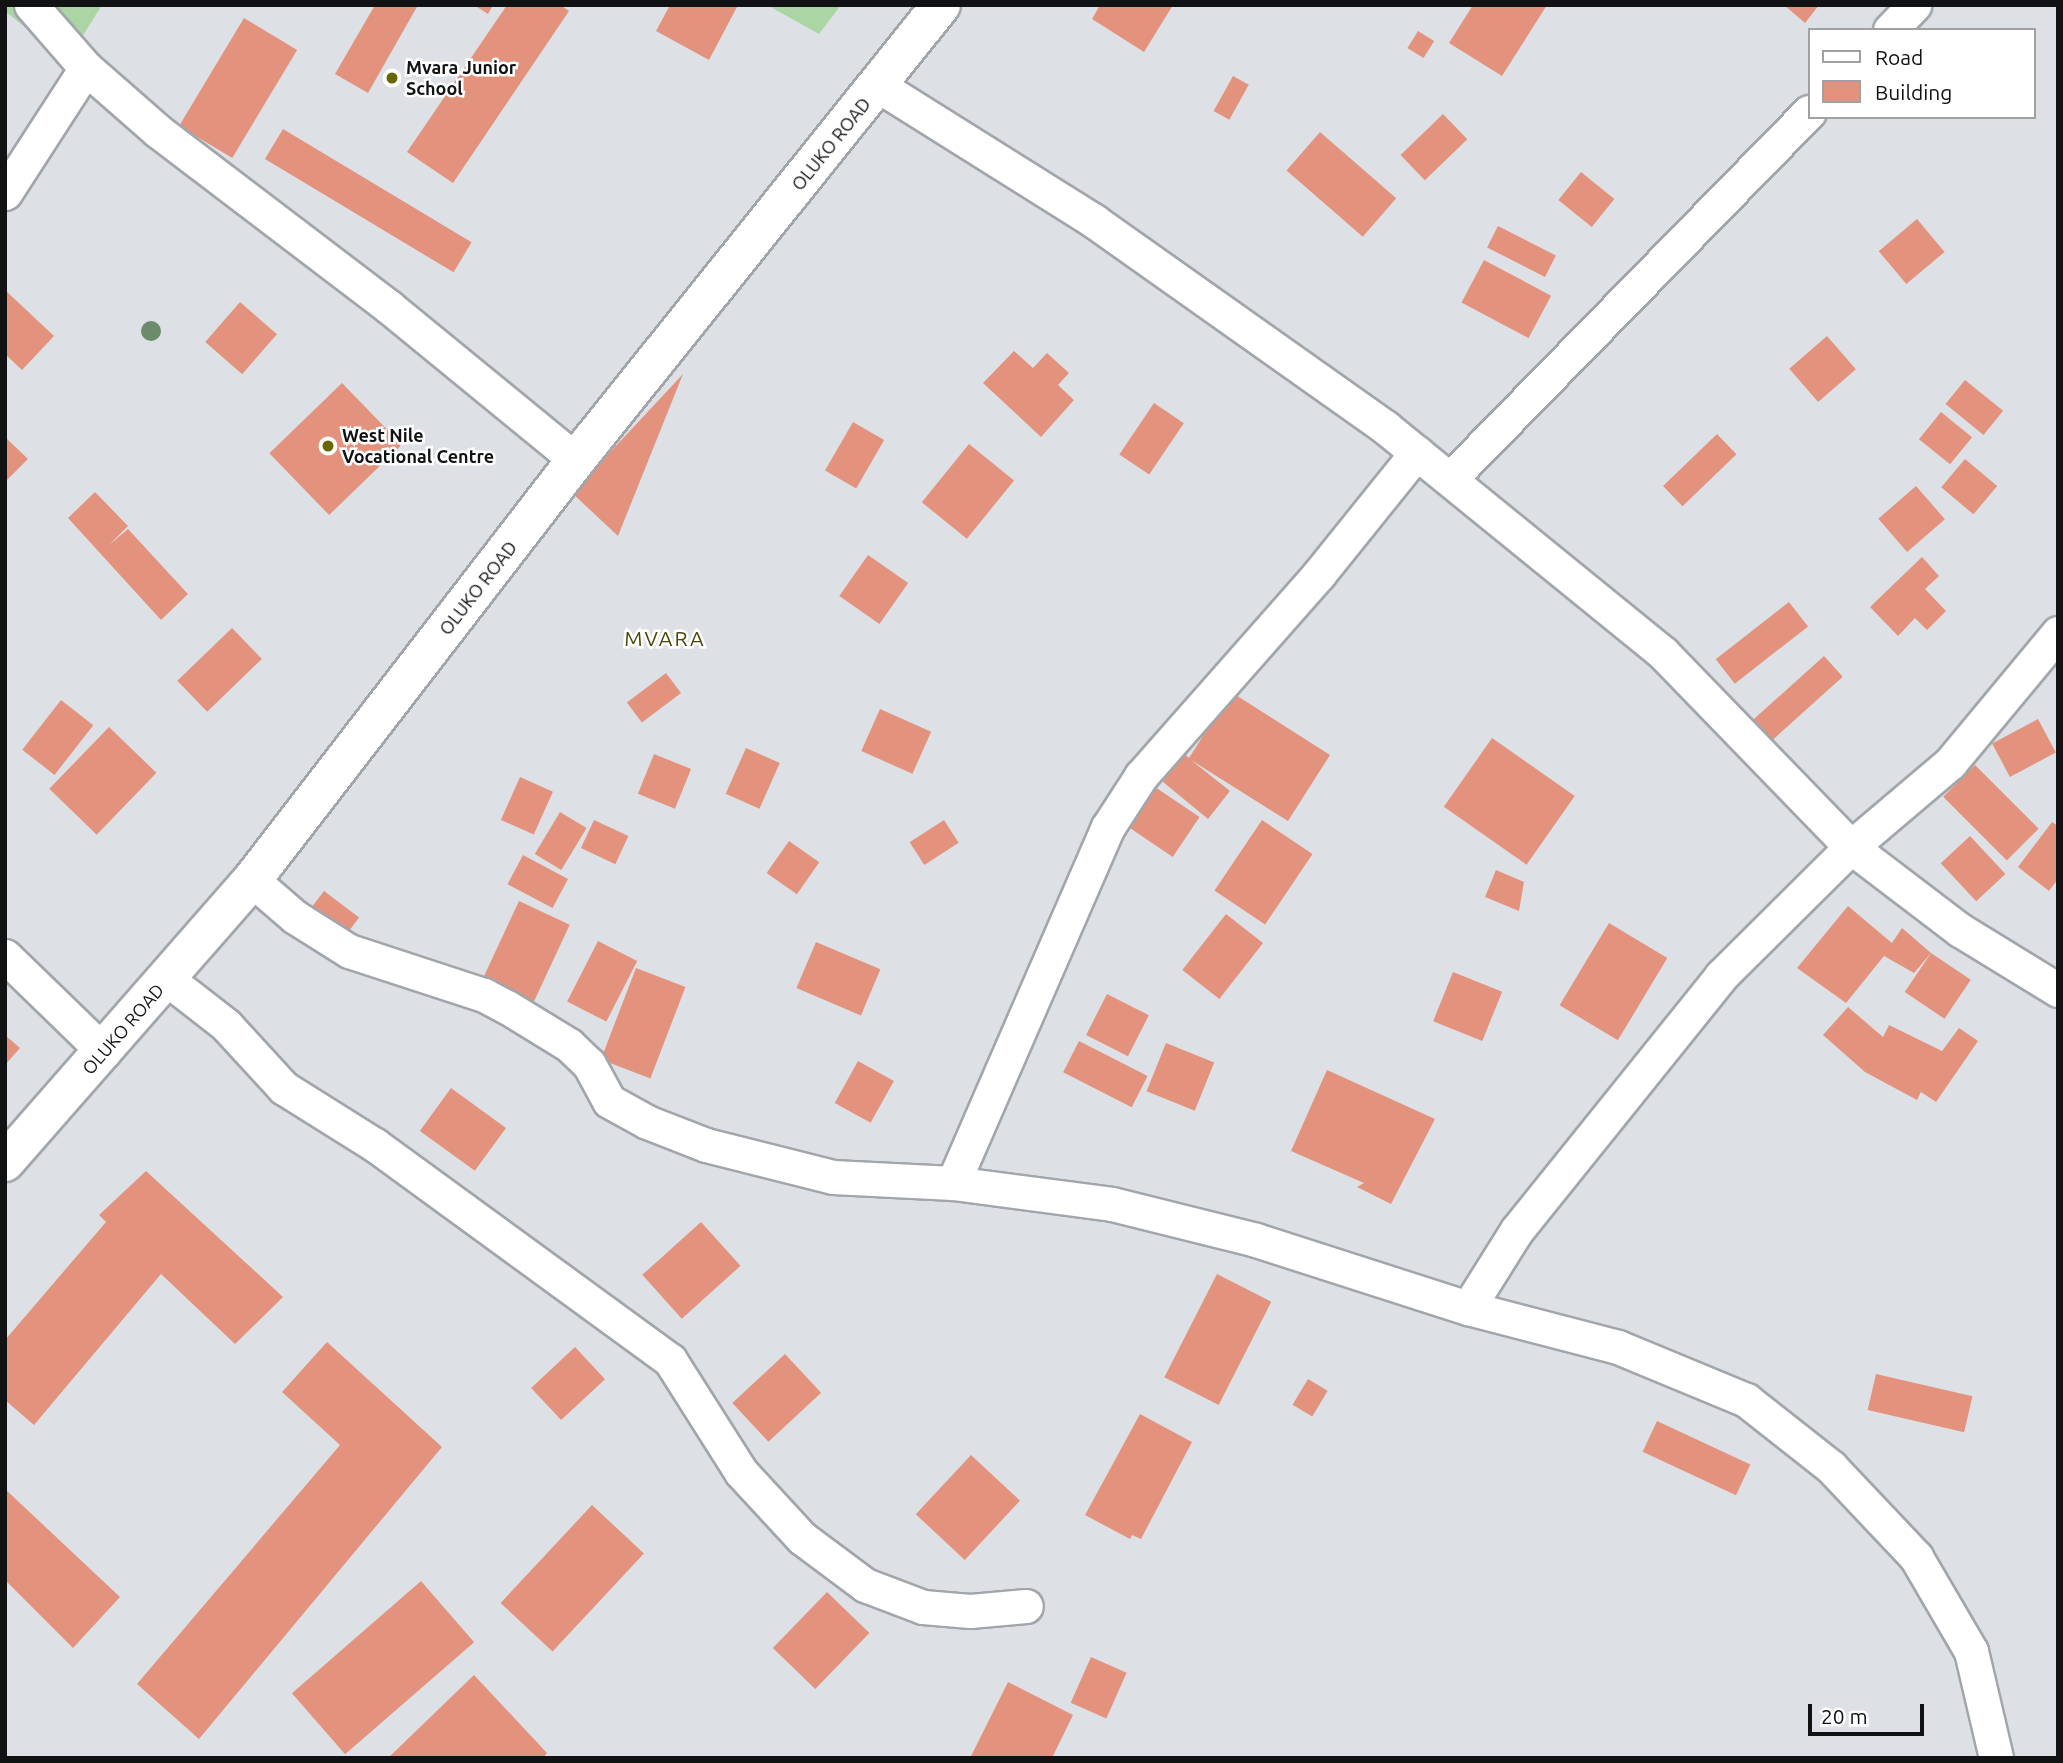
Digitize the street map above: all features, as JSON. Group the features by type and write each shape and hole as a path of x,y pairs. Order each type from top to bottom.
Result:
{"main road":[{"name":"OLUKO ROAD","path":"5,1163 252,880 576,460 942,5"}],"street":[{"path":"31,5 86,68 158,131 388,307 576,460"},
{"path":"1892,28 1914,5"},
{"path":"5,193 86,68"},
{"path":"879,86 1094,221 1451,478 1523,543 1662,653 1851,847 1960,930 2058,990"},
{"path":"1451,478 1808,113"},
{"path":"953,1183 1048,961 1121,807 1176,734 1319,574 1417,452"},
{"path":"1468,1308 1517,1230 1721,976 1851,847 1950,763 2058,633"},
{"path":"252,880 295,918 349,951 484,995 569,1045 589,1064 609,1101 647,1122 706,1144 833,1177 953,1183 1112,1204 1256,1240 1468,1308 1618,1347 1746,1399 1831,1467 1916,1557 1971,1651 1996,1758"},
{"path":"5,956 104,1052"},
{"path":"166,979 226,1025 284,1088 375,1145 670,1360 741,1472 802,1538 865,1585 923,1607 970,1611 1026,1606"}],"green space":[{"path":"5,5 102,5 67,61 5,11"},
{"path":"767,5 841,5 819,34"}],"building":[{"path":"375,5 418,5 368,93 335,74"},
{"path":"474,5 493,5 488,14"},
{"path":"507,5 560,5 569,11 453,183 407,152"},
{"path":"670,5 738,5 709,60 656,31"},
{"path":"1100,5 1173,5 1144,52 1092,19"},
{"path":"1473,5 1547,5 1502,76 1449,43"},
{"path":"1784,5 1819,5 1805,23"},
{"path":"244,18 297,50 232,158 179,126"},
{"path":"1418,31 1434,41 1424,58 1407,48"},
{"path":"1233,76 1249,85 1229,120 1214,111"},
{"path":"1443,114 1467,139 1425,180 1401,155"},
{"path":"283,129 472,242 454,272 265,159"},
{"path":"1320,132 1396,198 1363,237 1287,170"},
{"path":"1581,172 1614,199 1592,227 1558,200"},
{"path":"1917,219 1945,252 1906,284 1879,251"},
{"path":"1498,226 1556,256 1545,277 1487,247"},
{"path":"1484,260 1551,296 1529,338 1461,302"},
{"path":"5,290 54,336 22,370 5,354"},
{"path":"240,302 277,334 242,374 205,342"},
{"path":"1827,336 1856,369 1818,402 1789,369"},
{"path":"1014,351 1033,368 1047,353 1069,373 1058,385 1074,400 1041,437 983,383"},
{"path":"683,374 618,536 572,493"},
{"path":"1965,380 2003,411 1984,435 1945,404"},
{"path":"342,383 402,445 329,515 269,453"},
{"path":"1154,403 1184,423 1149,475 1119,454"},
{"path":"1941,412 1972,437 1950,464 1919,439"},
{"path":"853,422 884,440 856,488 825,470"},
{"path":"1717,434 1736,454 1682,506 1663,486"},
{"path":"5,437 28,459 5,482"},
{"path":"969,444 1014,481 967,539 922,502"},
{"path":"1965,459 1997,486 1973,514 1941,487"},
{"path":"1916,486 1945,519 1907,552 1878,519"},
{"path":"95,492 128,526 109,545 128,529 188,594 161,620 68,518"},
{"path":"868,555 908,583 879,624 839,596"},
{"path":"1922,557 1939,576 1925,589 1946,611 1927,630 1915,618 1898,636 1870,607"},
{"path":"1789,602 1808,626 1735,684 1716,659"},
{"path":"232,628 262,659 207,712 177,681"},
{"path":"1824,656 1843,677 1772,740 1753,720"},
{"path":"666,673 681,693 642,722 627,702"},
{"path":"1231,692 1330,755 1288,821 1191,760 1230,791 1208,819 1157,777 1180,749 1189,758"},
{"path":"61,700 93,725 55,775 22,750"},
{"path":"880,709 931,732 912,774 861,751"},
{"path":"2038,719 2056,753 2010,777 1992,743"},
{"path":"109,727 156,773 97,835 49,789"},
{"path":"1492,738 1575,796 1527,865 1444,807"},
{"path":"746,748 780,763 759,809 726,794"},
{"path":"654,754 691,769 675,809 638,794"},
{"path":"1975,765 2039,829 2007,860 1943,797"},
{"path":"520,777 553,792 534,835 501,820"},
{"path":"1149,783 1200,817 1173,857 1122,823"},
{"path":"560,812 587,828 561,870 535,854"},
{"path":"594,820 628,836 615,864 581,848"},
{"path":"944,820 959,843 924,865 910,842"},
{"path":"1262,820 1313,854 1265,925 1214,890"},
{"path":"2052,822 2058,826 2058,879 2049,891 2018,867"},
{"path":"1970,836 2005,874 1976,901 1941,863"},
{"path":"789,841 819,862 797,894 767,873"},
{"path":"523,855 568,879 553,908 508,884"},
{"path":"1496,870 1524,882 1519,911 1485,897"},
{"path":"324,891 359,917 342,940 307,913"},
{"path":"519,901 570,925 531,1007 481,983"},
{"path":"1848,906 1892,943 1902,928 1931,953 1914,973 1884,956 1846,1003 1797,968"},
{"path":"1226,914 1263,943 1219,999 1182,970"},
{"path":"1609,923 1667,958 1618,1040 1560,1005"},
{"path":"598,941 637,961 606,1022 567,1002"},
{"path":"816,942 880,969 861,1015 796,988"},
{"path":"1931,953 1971,980 1945,1019 1905,992"},
{"path":"636,968 685,987 650,1078 601,1059"},
{"path":"1453,972 1502,992 1482,1041 1433,1021"},
{"path":"1107,994 1149,1015 1128,1056 1086,1035"},
{"path":"1848,1007 1883,1037 1889,1025 1942,1051 1959,1028 1978,1041 1936,1102 1921,1092 1917,1100 1865,1072 1823,1035"},
{"path":"5,1035 20,1048 5,1065"},
{"path":"1079,1041 1148,1076 1132,1107 1063,1072"},
{"path":"1166,1043 1214,1062 1195,1111 1147,1091"},
{"path":"858,1061 894,1081 871,1123 835,1103"},
{"path":"1327,1070 1435,1119 1391,1204 1357,1187 1364,1183 1291,1151"},
{"path":"451,1088 506,1128 475,1171 420,1131"},
{"path":"146,1171 283,1297 235,1344 161,1274 34,1425 5,1400 5,1340 106,1222 99,1215"},
{"path":"701,1222 740,1266 682,1319 642,1275"},
{"path":"1217,1274 1271,1302 1219,1405 1164,1377"},
{"path":"327,1342 442,1447 199,1739 137,1684 340,1445 282,1392"},
{"path":"575,1347 605,1379 561,1420 531,1388"},
{"path":"785,1354 821,1393 768,1442 732,1403"},
{"path":"1876,1374 1972,1396 1964,1432 1868,1410"},
{"path":"1308,1379 1328,1391 1312,1417 1293,1405"},
{"path":"1140,1414 1192,1442 1141,1539 1132,1535 1130,1539 1085,1515"},
{"path":"1657,1421 1750,1465 1736,1495 1643,1452"},
{"path":"971,1455 1020,1501 965,1560 916,1514"},
{"path":"5,1489 120,1597 73,1648 5,1580"},
{"path":"592,1505 644,1553 553,1651 501,1603"},
{"path":"421,1581 474,1642 345,1754 292,1693"},
{"path":"827,1592 869,1633 815,1689 773,1648"},
{"path":"1091,1657 1127,1673 1106,1719 1071,1703"},
{"path":"474,1675 547,1753 543,1758 388,1758"},
{"path":"1008,1682 1073,1715 1052,1758 970,1758"}],"place":[{"name":"Mvara Junior School","path":"392,78"},
{"name":"West Nile Vocational Centre","path":"328,446"}],"district":[{"name":"MVARA","path":"665,638"}]}
